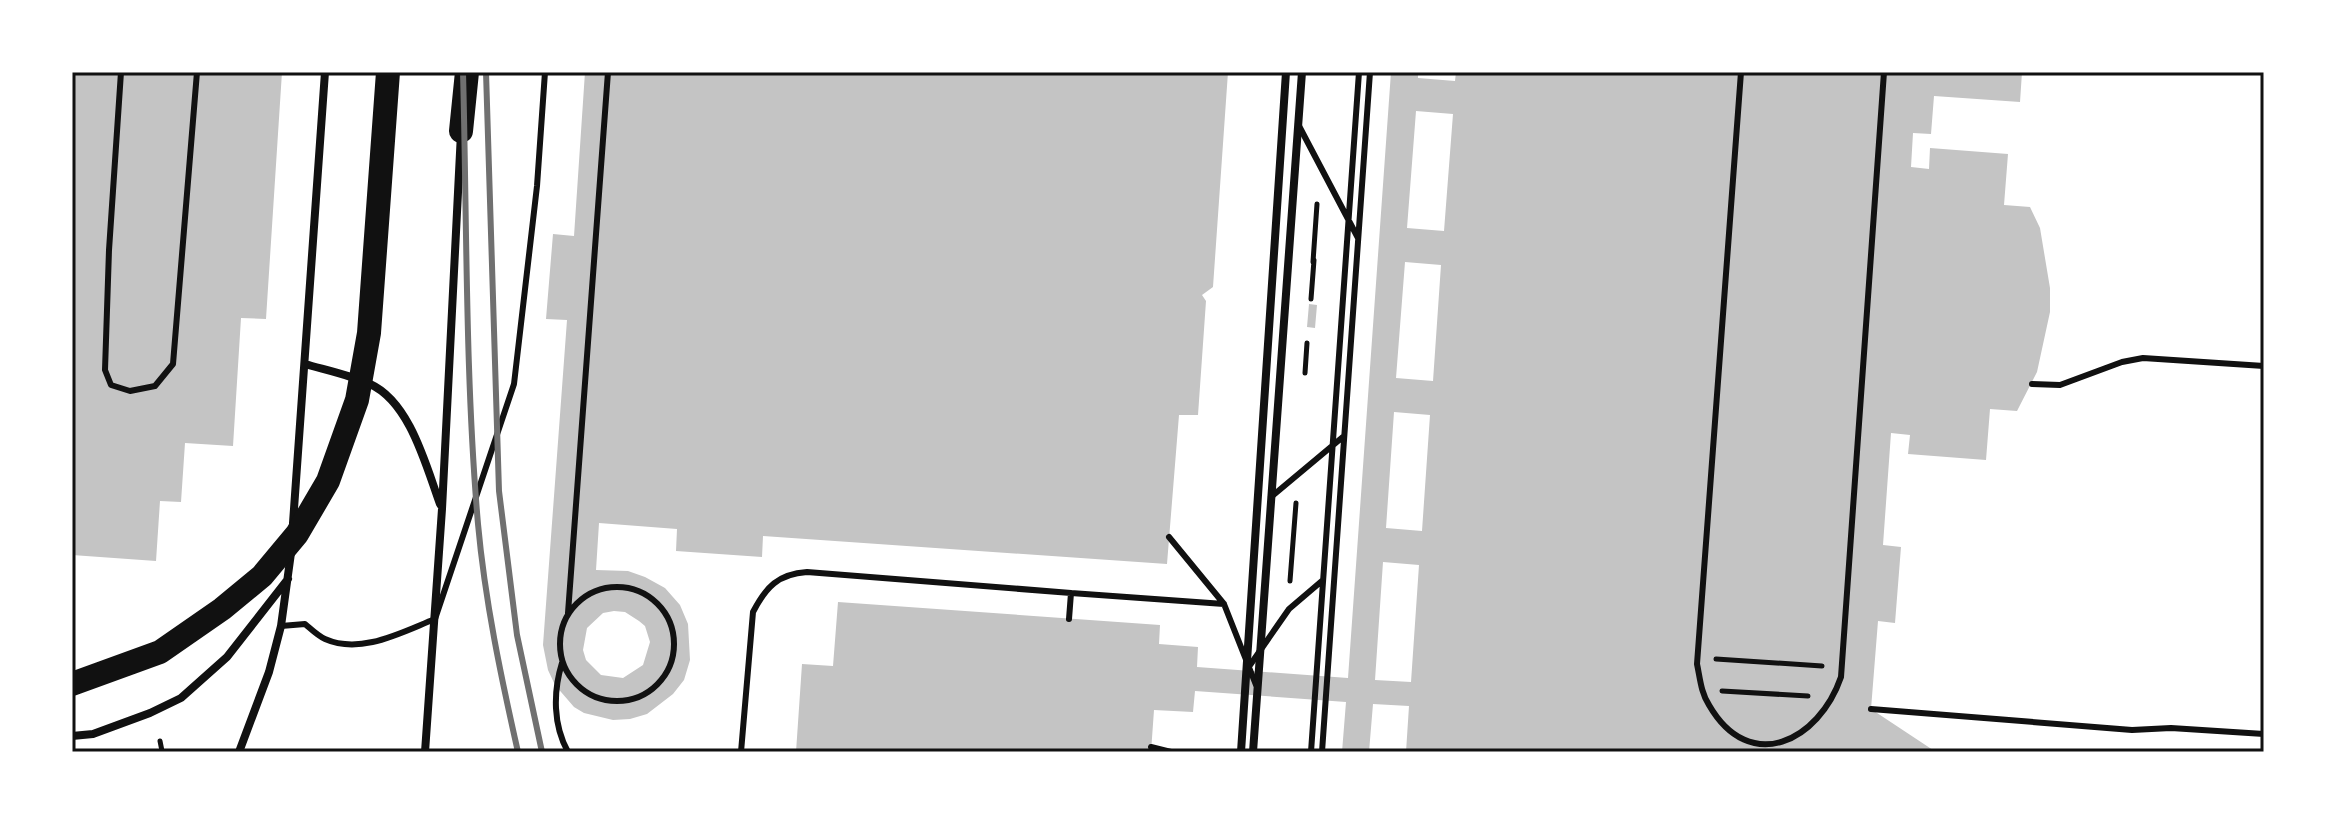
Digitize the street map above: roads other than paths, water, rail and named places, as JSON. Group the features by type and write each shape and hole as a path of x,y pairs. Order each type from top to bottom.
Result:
{"highway":[{"path":"72,684 160,652 242,593 262,576 297,534 328,481 357,400 369,333 388,72"},
{"path":"461,131 467,72"}],"street":[{"path":"239,752 269,672 289,579 325,72"},
{"path":"425,752 442,509 461,131 460,72"},
{"path":"1241,752 1286,72"},
{"path":"1253,752 1302,72"},
{"path":"305,364 373,385 398,407 417,442 442,509"},
{"path":"72,736 93,734 116,726 181,698 227,657 289,579"}],"lane":[{"path":"121,72 109,250 105,370 111,385 130,391 155,386 173,364 197,72"},
{"path":"281,626 305,624 326,639 352,644 379,641 435,619 514,384 537,186 545,72"},
{"path":"568,613 608,72"},
{"path":"1311,752 1359,72"},
{"path":"1322,752 1370,72"},
{"path":"1741,72 1697,664 1709,706 1733,732 1752,743 1773,744 1793,739 1811,727 1824,713 1841,677 1884,72"},
{"path":"1298,123 1358,238"},
{"path":"2032,384 2060,385 2122,362 2143,358 2264,366"},
{"path":"1271,497 1344,436"},
{"path":"1169,537 1224,604 1258,689"},
{"path":"741,752 753,612 762,593 777,579 793,573 1224,604"},
{"path":"1246,671 1289,609 1323,579"},
{"path":"562,663 572,681 586,694 615,702 633,700 648,693 668,670 673,653 671,625 663,611 648,596 633,589 614,587 596,590 580,599 568,613 562,626 562,663 555,685 558,724 568,752"},
{"path":"1069,619 1071,593"},
{"path":"1871,709 2132,730 2171,728 2264,734"},
{"path":"1751,752 1752,743"},
{"path":"1151,747 1171,752"}],"railway":[{"path":"463,72 469,355 478,524 494,639 518,752"},
{"path":"486,72 499,491 517,635 542,752"}]}
